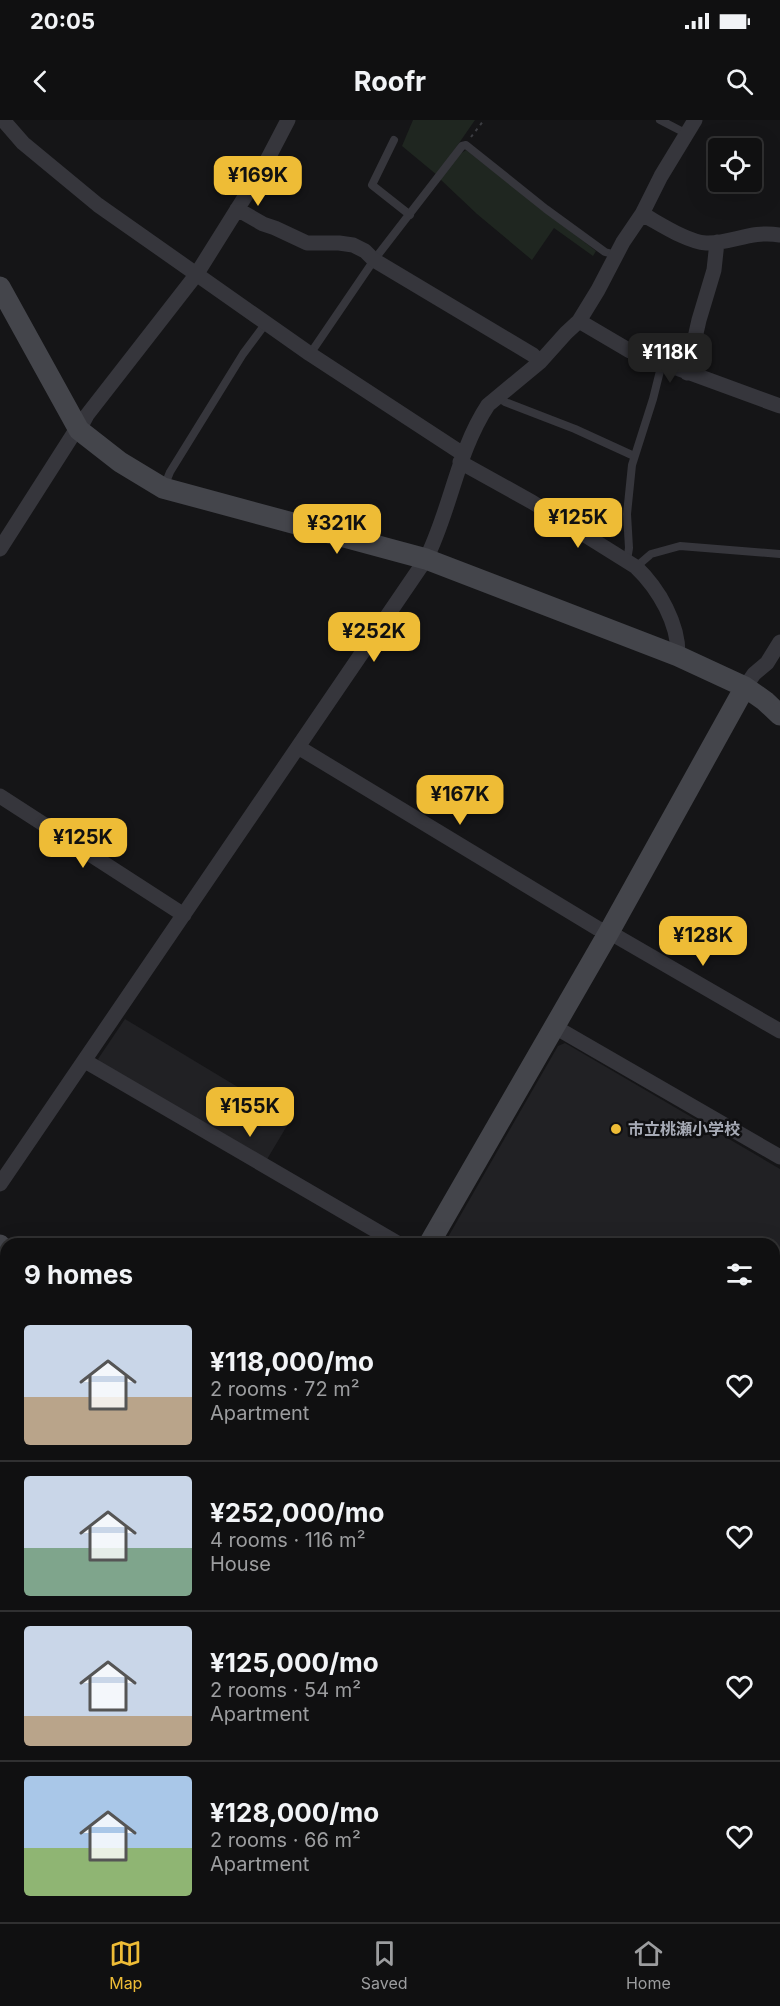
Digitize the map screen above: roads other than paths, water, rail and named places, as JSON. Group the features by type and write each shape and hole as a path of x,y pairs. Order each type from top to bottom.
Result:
{"street":[{"path":"3,120 23,143 98,205 196,275 462,458 632,563 649,579 666,609 676,638 678,656"},
{"path":"0,549 74,433 80,430 87,415 196,275 263,168 285,121"},
{"path":"0,1184 426,559 436,540 450,501 462,458 483,412 488,405 540,362 579,321 691,127"},
{"path":"237,209 263,224 307,243 316,245 339,243 353,245 365,251 374,260 533,355 540,362"},
{"path":"642,214 696,241 707,243 758,233 780,235"},
{"path":"687,373 699,320 714,270 717,242"},
{"path":"0,287 80,430 120,462 164,488 426,559 678,656 745,687 780,715"},
{"path":"579,321 619,346 780,406"},
{"path":"432,1238 609,932 745,687 754,674 775,662 780,642"},
{"path":"298,747 597,928 609,932 780,1031"},
{"path":"0,796 184,915"},
{"path":"555,1027 780,1158"},
{"path":"85,1061 389,1238"}],"lane":[{"path":"660,120 691,127"},
{"path":"394,140 372,184 410,215"},
{"path":"310,354 374,260 462,146 466,145 546,209 605,252 616,255"},
{"path":"164,488 170,472 243,354 266,323"},
{"path":"662,363 634,456 629,487 627,514 632,563 651,554 680,546 780,554"},
{"path":"498,397 505,402 575,429 634,456"}],"place":[{"name":"市立桃瀬小学校","path":"616,1129"}]}
